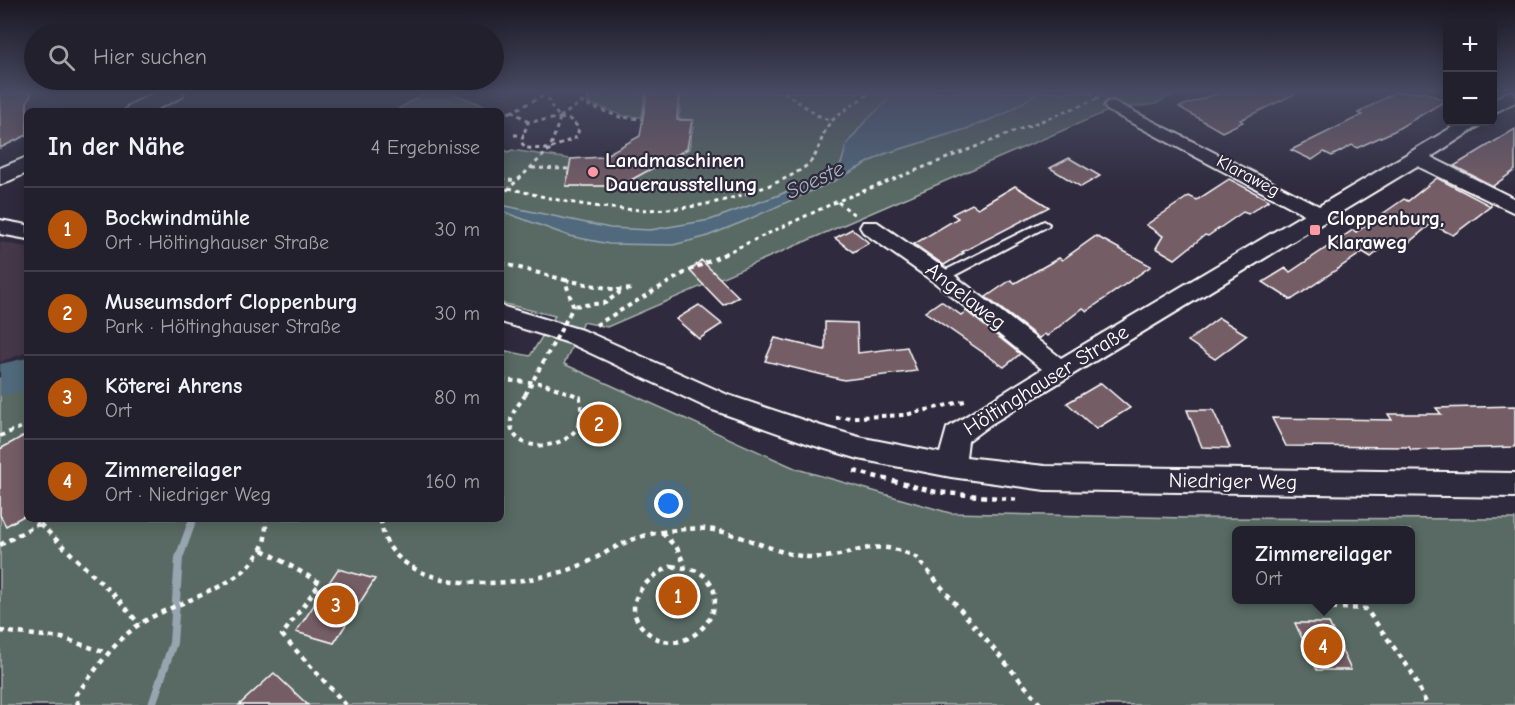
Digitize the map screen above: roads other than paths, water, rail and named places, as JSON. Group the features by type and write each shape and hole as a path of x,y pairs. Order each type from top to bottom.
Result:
{"street":[{"name":"Klaraweg","path":"1149,125 1319,214"},
{"name":"Höltinghauser Straße","path":"951,466 956,436 1059,369 1417,158 1467,126"},
{"path":"1417,158 1515,207"},
{"path":"0,178 24,166"},
{"name":"Angelaweg","path":"870,226 942,276 1059,369"},
{"path":"0,227 24,231"},
{"path":"504,316 581,339 719,402 821,437 859,448 951,466"},
{"name":"Niedriger Weg","path":"951,466 1045,478 1515,485"}],"lane":[{"path":"942,276 1044,224"}],"water":[{"path":"862,125 976,125 884,154 836,180 745,221 705,237 673,245 609,244 569,236 504,212 504,206 610,228 650,230 710,220 779,195 832,171 841,164 847,144"}],"waterway":[{"name":"Soeste","path":"0,380 24,375"},
{"path":"152,705 173,643 179,558 192,522"}],"place":[{"name":"Landmaschinen Dauerausstellung","path":"593,172"},
{"name":"Cloppenburg, Klaraweg","path":"1315,230"},
{"name":"Museumsdorf Cloppenburg","path":"599,424"},
{"name":"Bockwindmühle","path":"678,596"},
{"name":"Köterei Ahrens","path":"336,605"},
{"name":"Zimmereilager","path":"1323,646"}]}
